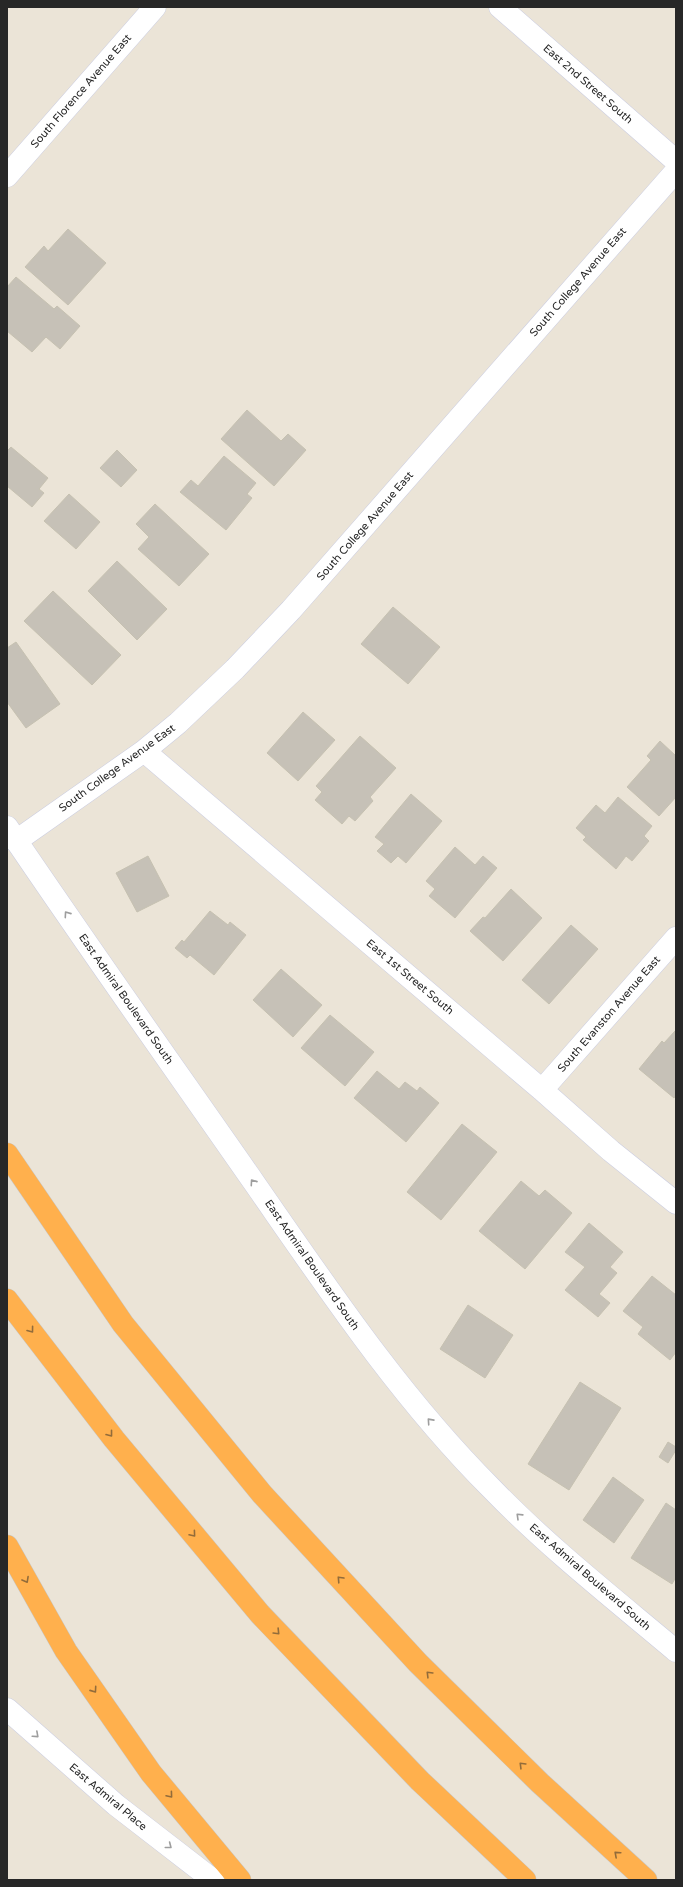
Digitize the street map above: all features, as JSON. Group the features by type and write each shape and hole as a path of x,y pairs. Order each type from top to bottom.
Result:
{"highway":[{"path":"7,1154 123,1324 262,1494 418,1663 540,1783 646,1880"},
{"path":"7,1300 114,1439 260,1614 420,1781 525,1880"},
{"path":"7,1546 75,1664 152,1773 240,1880"}],"street":[{"name":"South Florence Avenue East","path":"7,176 155,7"},
{"name":"East 2nd Street South","path":"500,7 676,161"},
{"name":"South College Avenue East","path":"12,834 144,750 178,723 209,694 291,610 676,171"},
{"name":"East 1st Street South","path":"144,750 542,1090 611,1151 676,1203"},
{"name":"East Admiral Boulevard South","path":"12,834 296,1243 361,1334 422,1412 490,1488 558,1553 676,1651"},
{"name":"South Evanston Avenue East","path":"542,1090 676,938"},
{"name":"East Admiral Place","path":"7,1709 116,1805 213,1880"}],"building":[{"path":"68,229 106,263 68,305 25,267 44,246 48,251"},
{"path":"16,277 54,309 57,306 80,326 60,349 46,337 32,352 7,331 7,287"},
{"path":"247,410 281,441 288,434 306,450 274,486 221,439"},
{"path":"11,447 48,478 39,489 44,493 32,507 7,486 7,451"},
{"path":"117,450 137,470 121,487 100,468"},
{"path":"224,456 256,483 247,494 252,498 226,530 180,492 191,480 198,486"},
{"path":"69,494 100,522 76,549 44,521"},
{"path":"155,504 209,554 179,586 138,549 149,537 136,524"},
{"path":"117,561 167,609 137,640 88,591"},
{"path":"53,591 121,655 92,685 24,621"},
{"path":"393,607 440,647 408,684 361,644"},
{"path":"16,642 60,704 26,728 7,702 7,648"},
{"path":"303,712 335,740 298,781 267,753"},
{"path":"360,736 396,768 370,797 373,801 355,821 349,816 342,824 315,800 322,792 316,786"},
{"path":"660,741 676,756 676,797 659,816 627,787 651,760 647,756"},
{"path":"411,794 442,821 406,863 398,856 391,863 377,851 384,844 375,837"},
{"path":"618,797 652,826 644,836 649,841 632,861 626,856 616,869 583,840 586,837 576,828 596,805 605,813"},
{"path":"455,847 475,865 483,856 497,868 455,918 429,896 435,889 426,881"},
{"path":"148,856 169,896 137,912 116,873"},
{"path":"511,889 542,918 503,961 470,931 483,917 485,918"},
{"path":"210,911 228,925 230,922 246,935 214,975 190,955 187,958 175,948 182,940 184,942"},
{"path":"571,925 598,949 549,1004 522,980"},
{"path":"281,969 322,1005 293,1037 253,1000"},
{"path":"330,1015 374,1052 345,1086 301,1048"},
{"path":"675,1031 676,1095 674,1098 639,1069 662,1041 664,1043"},
{"path":"377,1071 399,1089 405,1082 417,1091 420,1087 439,1103 406,1142 354,1098"},
{"path":"462,1124 497,1152 441,1220 407,1192"},
{"path":"521,1181 539,1196 545,1190 572,1213 525,1269 479,1231"},
{"path":"589,1223 623,1252 610,1267 617,1273 599,1294 610,1303 598,1317 565,1290 585,1267 565,1252"},
{"path":"652,1276 676,1295 676,1352 670,1360 638,1334 643,1327 623,1311"},
{"path":"468,1305 513,1335 485,1378 440,1349"},
{"path":"580,1382 621,1408 569,1490 528,1464"},
{"path":"668,1442 676,1447 676,1450 668,1463 659,1457"},
{"path":"613,1477 644,1500 614,1543 583,1520"},
{"path":"666,1503 676,1510 676,1577 672,1584 631,1558"}]}
